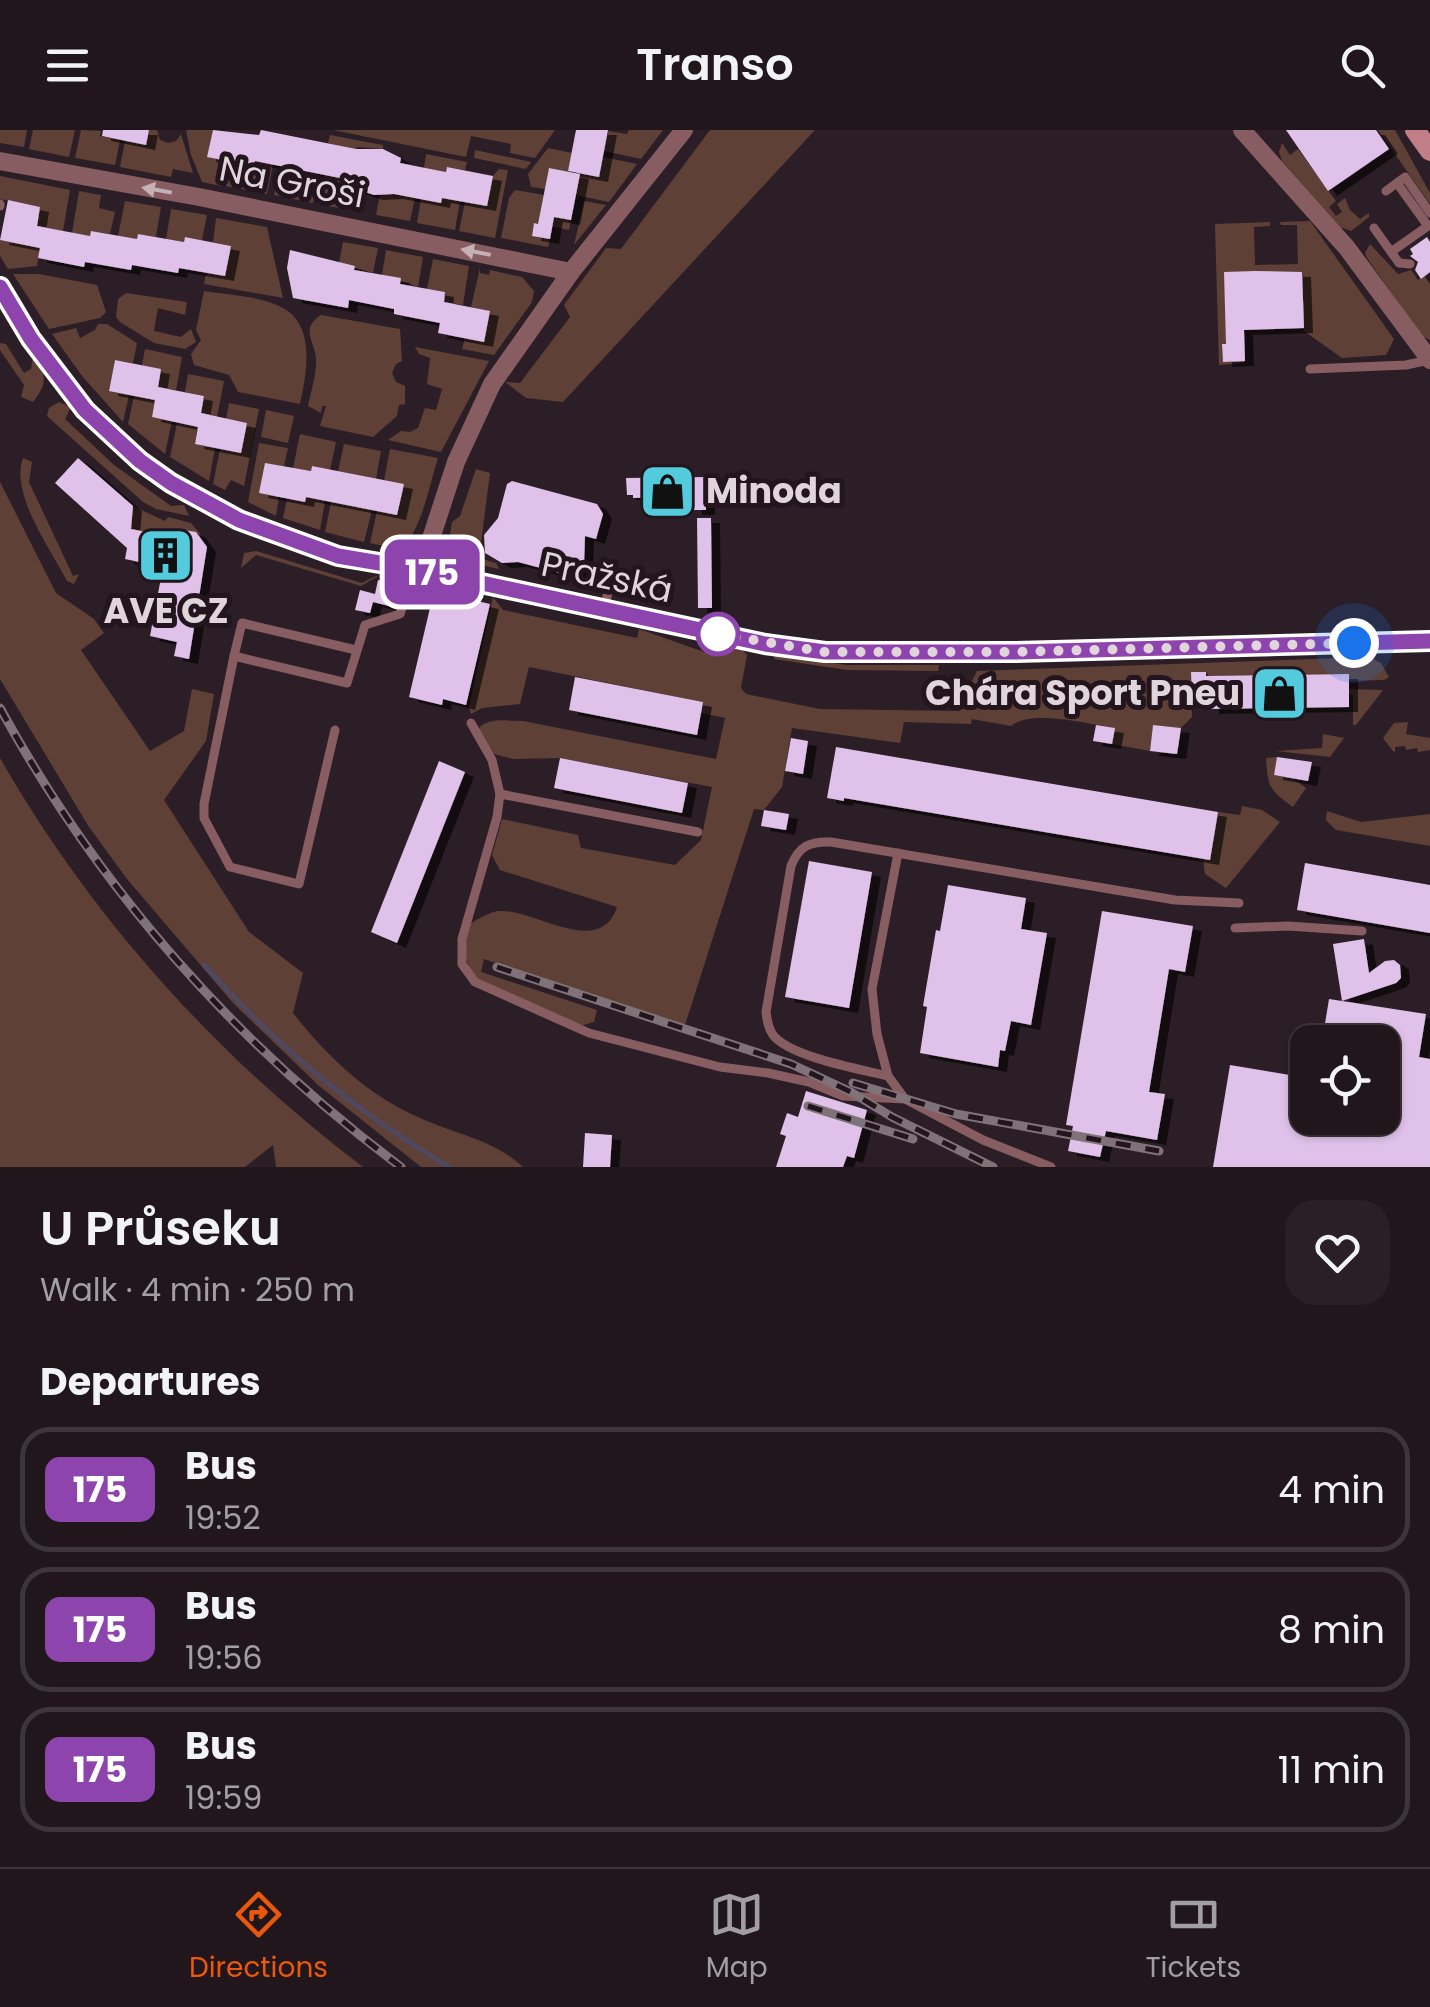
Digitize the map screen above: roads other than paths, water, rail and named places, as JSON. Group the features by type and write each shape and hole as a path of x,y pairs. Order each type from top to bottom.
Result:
{"main road":[{"path":"1416,130 1430,151"}],"street":[{"path":"421,570 456,462 486,396 571,272 684,130"},
{"path":"1242,130 1347,248 1430,360"},
{"name":"Na Groši","path":"0,161 571,272"},
{"name":"Pražská","path":"0,286 31,339 85,410 112,438 171,483 239,520 306,546 373,563 765,644 825,652 1015,652 1430,641"}],"lane":[{"path":"1386,190 1401,180"},
{"path":"1401,180 1430,213"},
{"path":"1391,252 1428,226 1401,180"},
{"path":"1374,228 1402,265 1410,264"},
{"path":"1310,370 1406,366 1430,360"},
{"path":"234,656 348,683 365,625 400,614 410,580 421,570"},
{"path":"605,610 608,590"},
{"path":"334,730 299,884 230,866 204,818 204,804 242,623 356,650"},
{"path":"471,722 492,760 500,794 462,939 462,964 475,982 590,1033 720,1067 792,1078 843,1096 905,1100 982,1140 1051,1167"},
{"path":"500,794 698,832"},
{"path":"888,1076 787,1046 772,1034 766,1012 791,866 800,849 809,844 831,842 1176,900 1239,903"},
{"path":"898,853 872,989 874,1020 888,1076 905,1100"},
{"path":"1234,928 1288,926 1362,931"}],"waterway":[{"path":"204,965 319,1076 449,1167"}],"railway":[{"path":"0,708 81,839 176,959 283,1069 401,1167"},
{"path":"497,967 791,1064 993,1167"},
{"path":"853,1083 956,1114 1159,1151"},
{"path":"808,1106 913,1139"}],"place":[{"name":"Minoda","path":"667,491"},
{"name":"AVE CZ","path":"166,555"},
{"name":"Chára Sport Pneu","path":"1279,693"}]}
